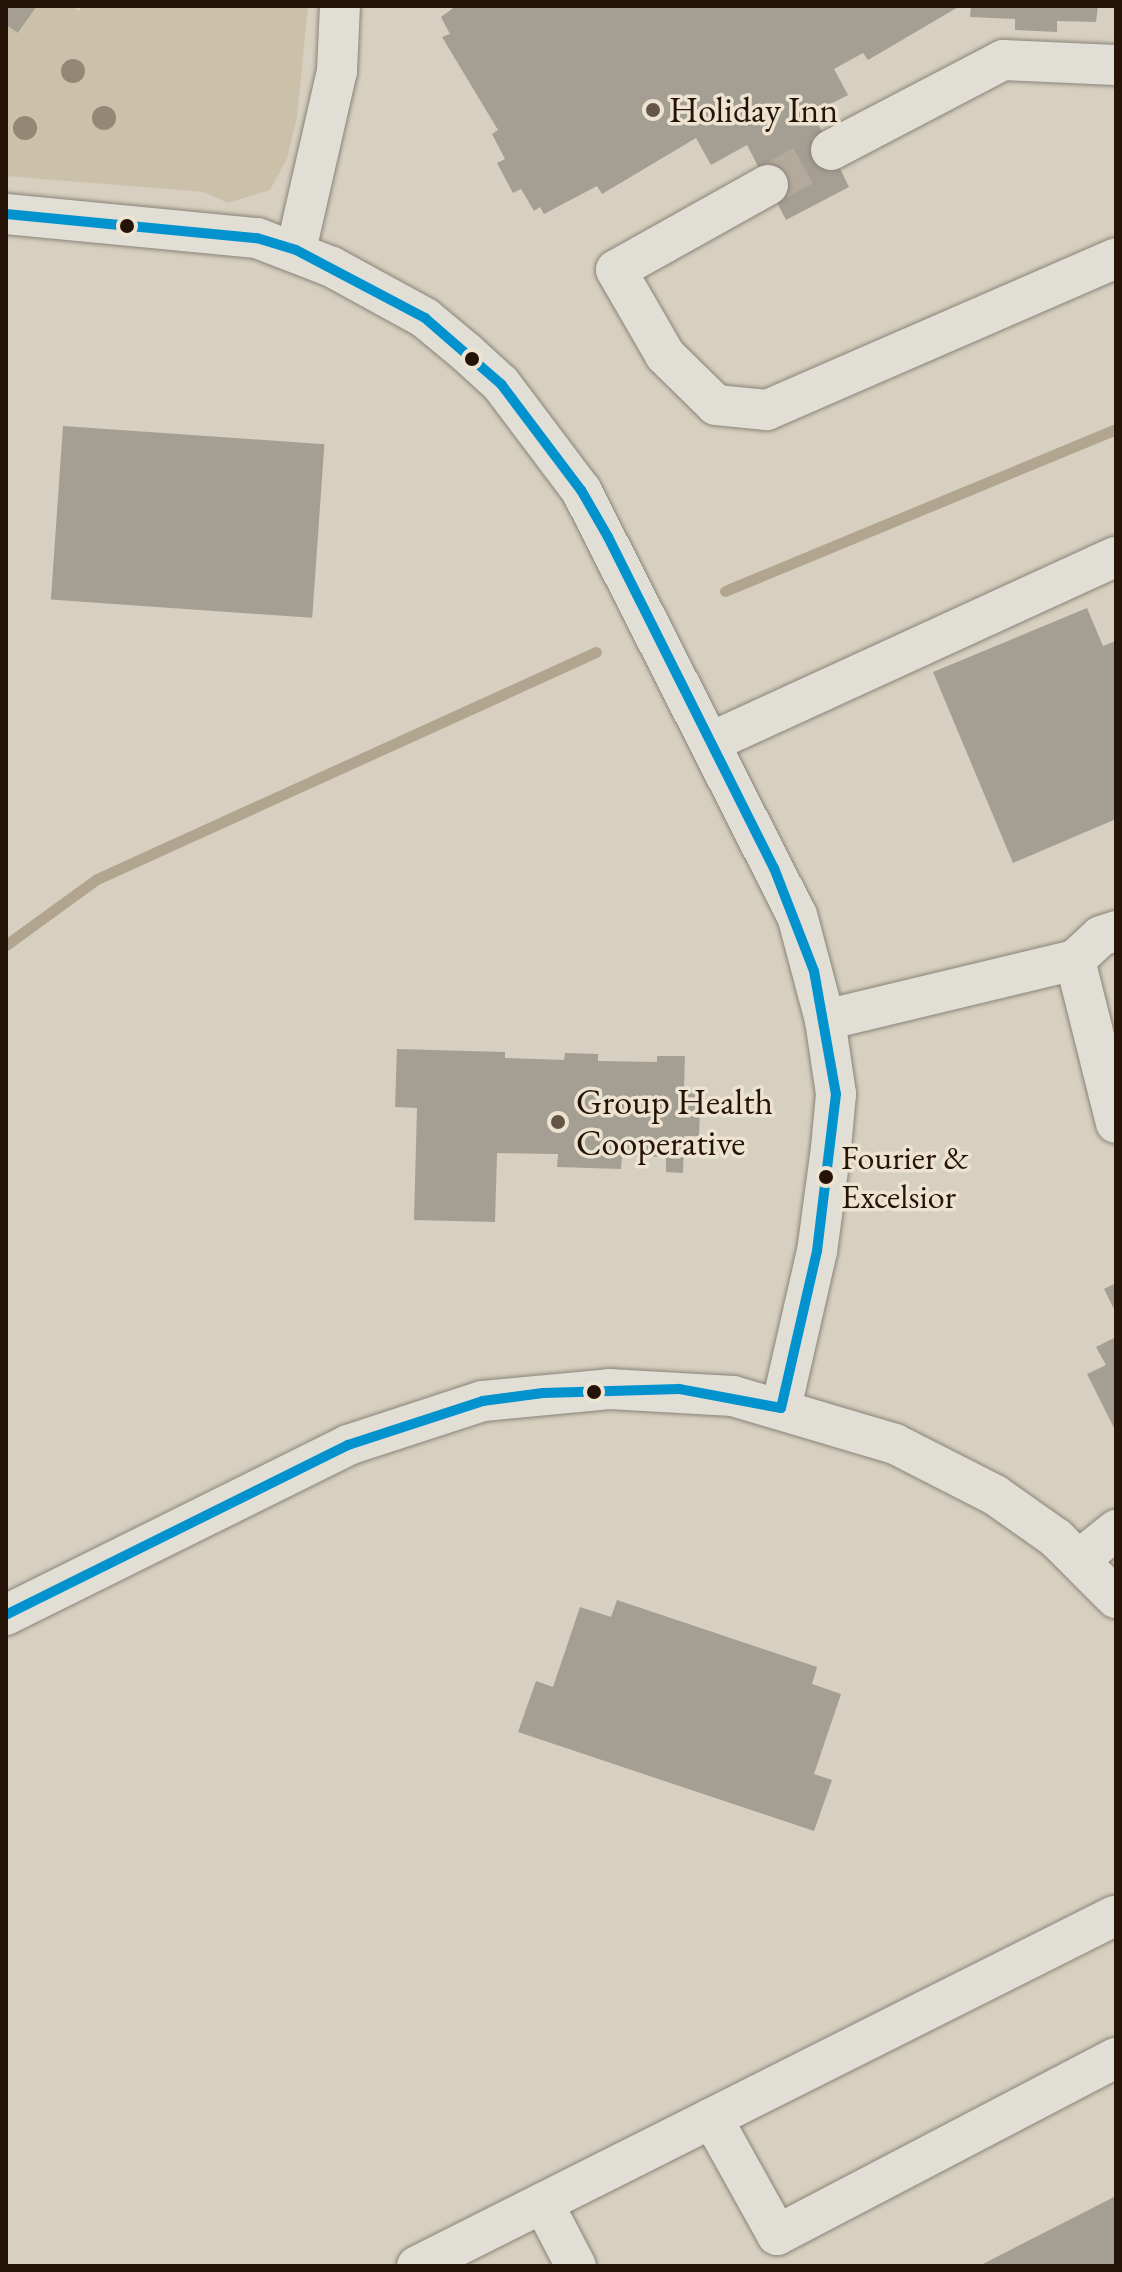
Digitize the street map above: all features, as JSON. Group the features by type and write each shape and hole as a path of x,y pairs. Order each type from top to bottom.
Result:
{"street":[{"path":"296,250 337,71 340,6"},
{"path":"831,150 1003,60 1116,65"},
{"path":"768,185 616,270 665,355 716,405 767,410 1116,258"},
{"path":"6,214 257,238 296,250 425,318 501,384 581,490 797,915 825,1020 836,1094 829,1162 817,1251 781,1408"},
{"path":"711,742 1116,557"},
{"path":"825,1020 1075,960 1101,936 1116,931"},
{"path":"1075,960 1116,1123"},
{"path":"6,1615 348,1445 483,1401 543,1393 679,1389 781,1408 935,1462 995,1495 1079,1560 1116,1598"},
{"path":"1079,1560 1116,1530"},
{"path":"417,2266 1115,1918"},
{"path":"712,2118 777,2235 1116,2058"},
{"path":"543,2203 576,2266"}],"shaded area":[{"path":"37,6 71,6 78,11 84,6 308,6 297,118 287,159 270,190 228,203 204,192 6,176 6,25 19,33"}],"building":[{"path":"6,6 37,6 18,33 6,25"},
{"name":"Holiday Inn","path":"456,6 960,6 868,60 863,53 834,69 848,95 813,113 849,187 786,220 747,145 711,165 696,138 602,194 597,186 544,214 540,207 534,211 521,189 513,193 497,163 505,159 492,134 498,130 442,37 450,34 441,17"},
{"path":"971,6 1098,6 1096,22 1057,21 1057,32 1015,30 1015,19 970,17"},
{"path":"63,426 324,444 312,618 51,600"},
{"path":"1087,608 1103,646 1116,641 1116,819 1013,863 933,672"},
{"name":"Group Health Cooperative","path":"397,1049 505,1052 505,1058 564,1060 565,1053 598,1054 598,1061 657,1062 657,1056 685,1056 684,1088 701,1088 699,1136 684,1136 683,1173 666,1172 666,1157 622,1156 621,1169 557,1167 558,1154 497,1153 495,1222 414,1220 417,1108 395,1107"},
{"path":"1116,1283 1116,1313 1104,1289"},
{"path":"1116,1337 1116,1432 1087,1374 1106,1365 1096,1347"},
{"path":"617,1600 817,1667 812,1684 841,1694 814,1774 832,1780 814,1831 518,1732 536,1681 553,1687 580,1607 611,1617"},
{"path":"1116,2196 1116,2266 979,2266"}],"waterway":[{"path":"725,591 1116,429"},
{"path":"6,945 97,879 596,652"}],"tunnel":[{"path":"768,185 831,150"}],"transit line":[{"path":"6,214 257,238 296,250 425,318 501,384 581,490 608,537 774,868 814,971 836,1094 817,1251 781,1408 679,1389 543,1393 483,1401 348,1445 6,1615"}],"place":[{"name":"Holiday Inn","path":"653,110"},
{"name":"Group Health Cooperative","path":"558,1122"},
{"name":"Fourier & Excelsior","path":"826,1177"}]}
